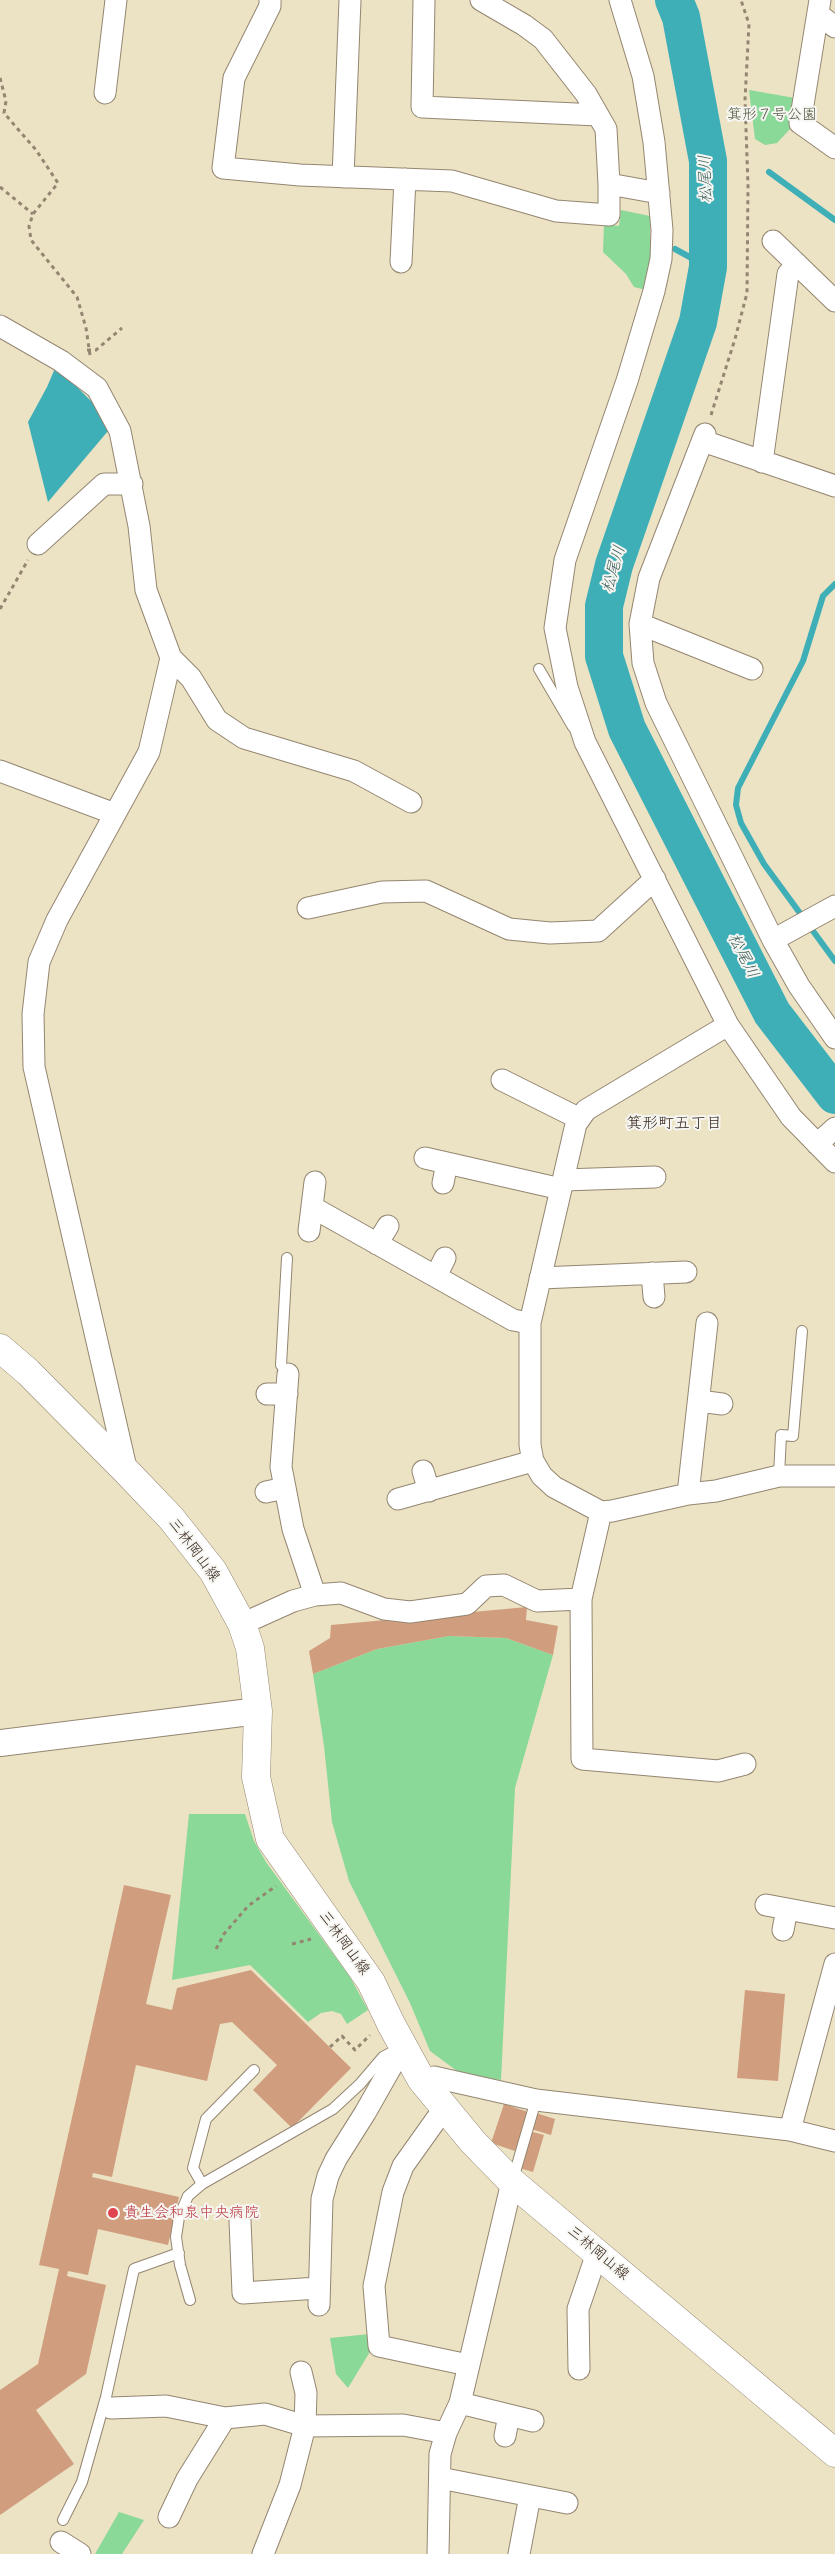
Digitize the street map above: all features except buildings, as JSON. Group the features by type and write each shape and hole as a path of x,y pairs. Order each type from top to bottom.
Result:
{"main road":[{"name":"三林岡山線","path":"0,1348 28,1372 127,1472 171,1518 214,1571 242,1624 250,1648 258,1711 256,1777 261,1806 270,1839 292,1874 371,1982 421,2079 473,2142 512,2182 835,2453"}],"street":[{"path":"105,93 116,0"},
{"path":"270,0 270,6 234,78 223,168 343,177 452,181 556,211 609,215 606,129 586,94 543,40 524,25 481,0"},
{"path":"343,177 350,0"},
{"path":"424,0 422,107 598,115"},
{"path":"620,0 643,76 654,142 662,230 661,259 654,291 626,381 565,560 555,628 567,687 585,742 728,1026 791,1117 825,1137 835,1162"},
{"path":"819,7 835,27"},
{"path":"819,7 800,123 835,148"},
{"path":"401,262 405,179"},
{"path":"609,184 659,193"},
{"path":"773,241 835,301"},
{"path":"762,462 788,274 797,264"},
{"path":"0,326 61,361 97,388 120,431 139,526 146,590 171,658 191,678 217,720 244,738 354,771 411,802"},
{"path":"834,1036 799,986 773,940 656,703 643,664 640,624 649,578 694,457 704,438 762,462 835,486"},
{"path":"38,544 104,484 132,484"},
{"path":"640,624 752,669"},
{"path":"127,1472 34,1067 33,1014 39,962 57,920 149,752 171,658"},
{"path":"0,771 115,814"},
{"path":"308,908 382,892 426,891 509,928 550,933 598,931 655,879"},
{"path":"773,940 835,906"},
{"path":"728,1026 586,1110 578,1118 530,1323 530,1445 532,1461 542,1476 554,1487 601,1512 688,1494 716,1491 779,1476 835,1476"},
{"path":"502,1080 578,1118"},
{"path":"425,1158 445,1173 562,1185 655,1177"},
{"path":"309,1231 315,1182"},
{"path":"312,1207 382,1235 440,1267 513,1320 530,1323"},
{"path":"540,1278 686,1272"},
{"path":"652,1273 654,1297"},
{"path":"688,1494 708,1323"},
{"path":"281,1387 281,1467 276,1490 293,1529 314,1596"},
{"path":"699,1401 722,1404"},
{"path":"398,1499 426,1481 532,1461"},
{"path":"601,1512 582,1599 582,1760 718,1771 745,1764"},
{"path":"242,1624 293,1601 341,1593 384,1609 410,1612 467,1604 486,1586 504,1585 537,1601 582,1599"},
{"path":"0,1743 258,1711"},
{"path":"783,1930 776,1907 835,1918"},
{"path":"790,2130 835,1964"},
{"path":"240,2221 243,2293 318,2296 322,2199 328,2176 336,2159 365,2114 397,2035"},
{"path":"421,2079 434,2077 536,2100 790,2130 835,2141"},
{"path":"444,2107 403,2166 393,2192 374,2286 379,2346 468,2366"},
{"path":"438,2554 440,2454 446,2433 460,2403 512,2182"},
{"path":"579,2369 578,2309 593,2265 600,2254"},
{"path":"263,2554 290,2485 305,2426 306,2393 301,2372"},
{"path":"460,2403 533,2421"},
{"path":"111,2408 166,2406 225,2418 265,2414 305,2426 402,2425 446,2433"},
{"path":"505,2436 509,2415"},
{"path":"169,2517 187,2479 225,2418"},
{"path":"440,2478 567,2503"},
{"path":"519,2554 530,2496"},
{"path":"61,2542 80,2554"}],"lane":[{"path":"539,669 566,718 585,742"},
{"path":"281,1387 287,1258"},
{"path":"779,1476 781,1435 793,1436 802,1331"},
{"path":"190,2300 176,2237 179,2217 188,2196 202,2184 333,2109 360,2084 383,2057 397,2035"},
{"path":"202,2184 193,2168 206,2119 254,2070"},
{"path":"512,2182 536,2100"},
{"path":"63,2520 82,2482 93,2444 106,2397 134,2269 179,2253"}],"path":[{"path":"704,438 736,339 747,294 748,186 745,100 749,24 741,0"},
{"path":"0,78 6,101 4,113 36,150 58,183 34,214 30,226 31,240 77,297 86,328 89,350 98,370 97,388"},
{"path":"0,187 34,214"},
{"path":"61,361 68,352 96,350 122,328"},
{"path":"0,609 38,544"},
{"path":"216,1949 224,1934 248,1906 292,1874"},
{"path":"330,2048 342,2036 355,2050 375,2030 397,2035"}],"green space":[{"name":"箕形７号公園","path":"749,90 795,98 791,128 777,143 765,145 755,139"},
{"path":"621,210 650,216 650,241 657,242 646,290 634,287 626,274 603,252 604,224 619,226"},
{"path":"449,1636 506,1638 553,1655 515,1788 501,2080 461,2074 430,2051 410,2003 349,1881 332,1822 324,1746 313,1674 377,1649"},
{"path":"189,1814 245,1814 254,1841 266,1862 350,1977 368,2010 347,2024 341,2014 332,2011 321,2013 308,2022 250,1965 172,1980"},
{"path":"370,2334 371,2350 348,2388 336,2374 330,2338"},
{"path":"119,2512 144,2520 122,2554 95,2554"}],"water":[{"path":"56,366 93,403 108,431 48,502 28,422"}],"waterway":[{"name":"松尾川","path":"674,0 681,17 708,161 708,267 698,322 614,565 604,606 604,656 627,729 772,1013 835,1095"},
{"path":"769,172 835,220"},
{"path":"675,249 708,267"},
{"path":"835,584 823,596 803,661 738,788 736,805 741,823 764,864 835,961"}],"place":[{"name":"貴生会和泉中央病院","path":"113,2213"}],"district":[{"name":"箕形町五丁目","path":"674,1124"}]}
